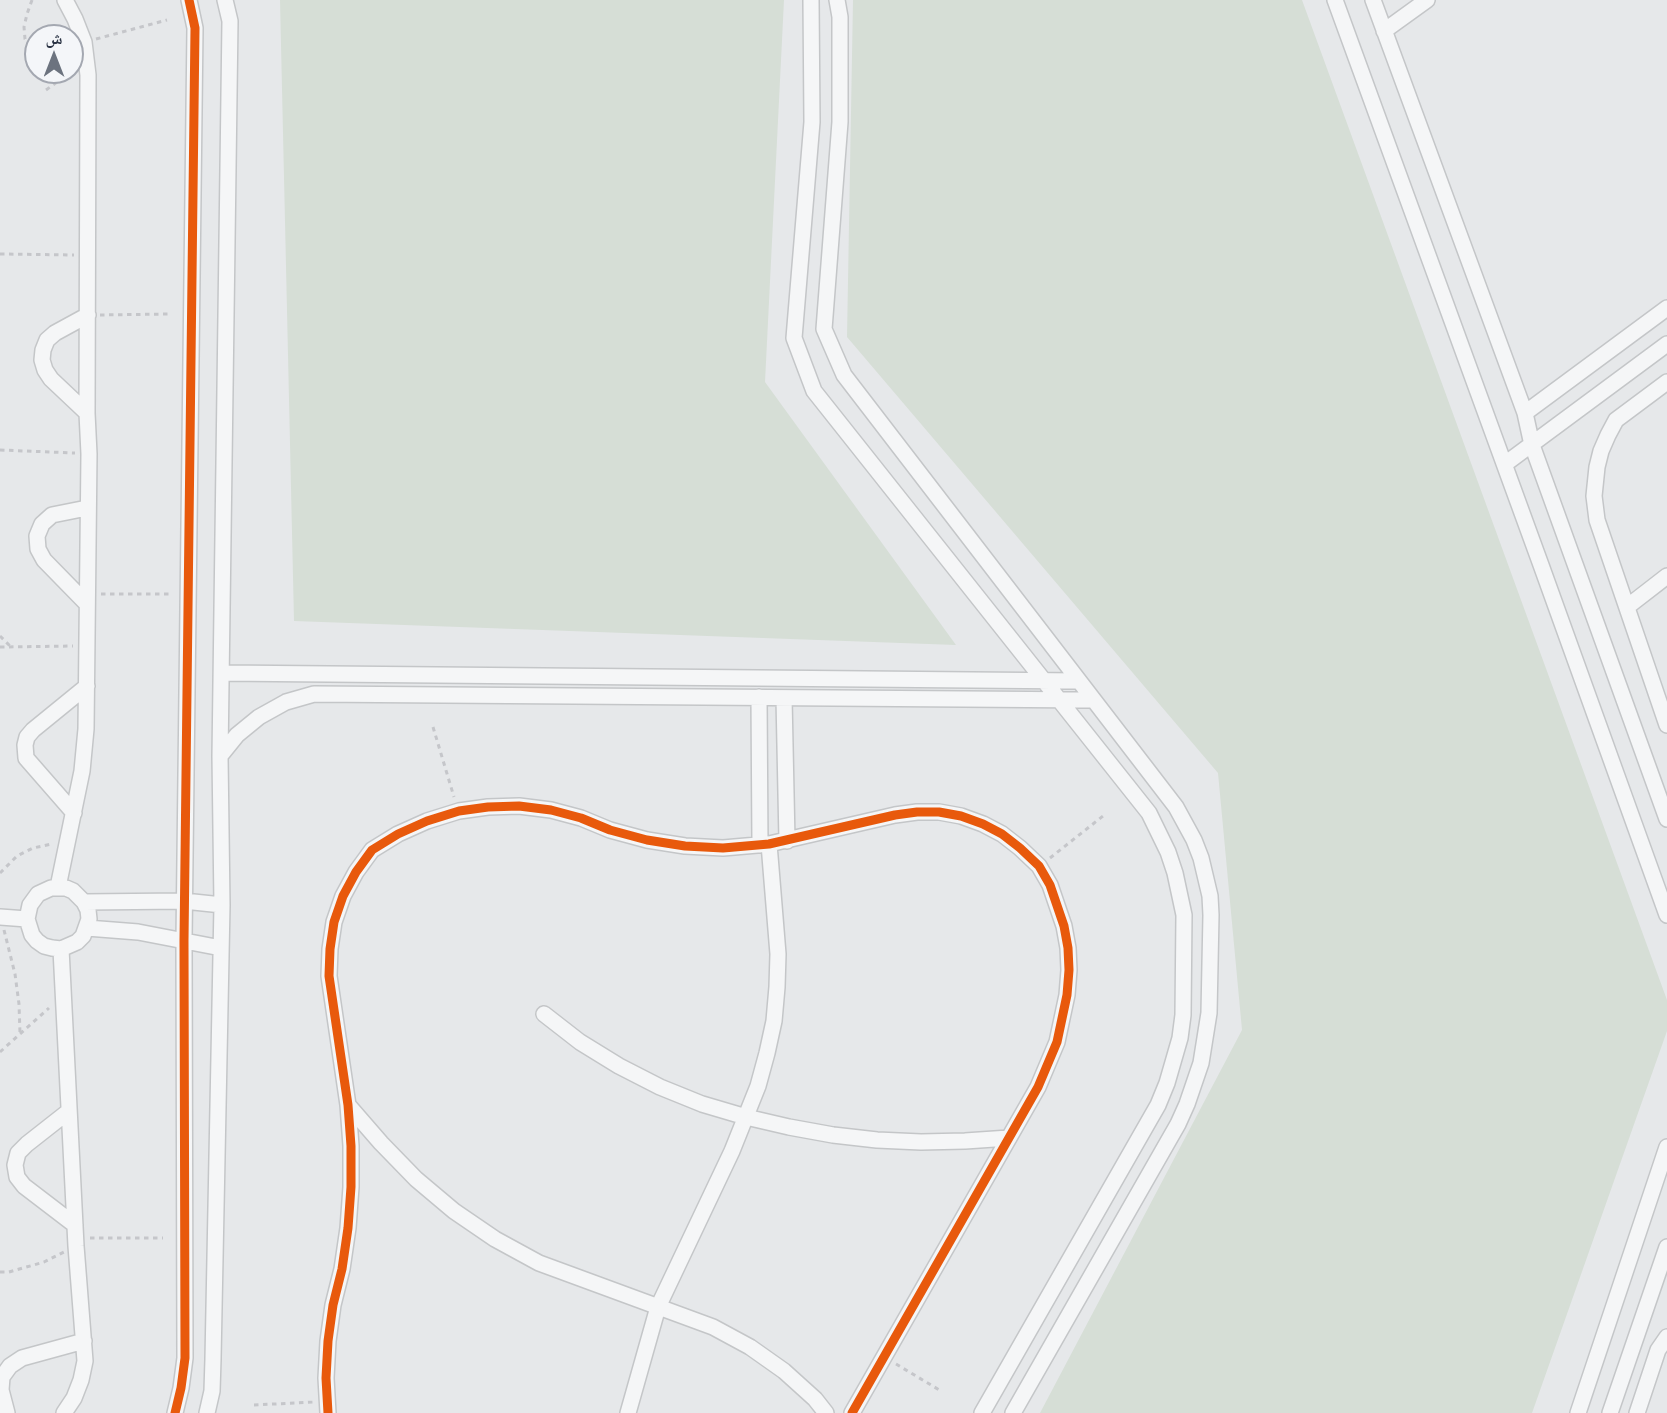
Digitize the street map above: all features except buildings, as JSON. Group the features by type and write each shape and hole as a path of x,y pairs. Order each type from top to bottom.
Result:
{"street":[{"path":"65,0 77,24"},
{"path":"175,1413 182,1388 185,1358 184,901 195,28 189,0"},
{"path":"207,1413 212,1391 213,1359 222,905 220,756 230,21 225,0"},
{"path":"811,0 812,122 794,338 814,391 1149,813 1168,852 1184,915 1183,1015 1180,1038 1175,1061 1158,1105 982,1413"},
{"path":"837,0 840,17 840,122 824,329 844,375 1176,807 1186,823 1201,858 1210,896 1209,1013 1200,1063 1187,1104 1178,1124 1013,1413"},
{"path":"1335,0 1667,915"},
{"path":"1373,0 1525,414 1532,445 1667,819"},
{"path":"1384,31 1427,0"},
{"path":"58,887 82,771 86,729 89,454 87,414 88,75 84,42"},
{"path":"1525,414 1667,308"},
{"path":"87,414 51,379 42,360 47,340 55,333 88,315"},
{"path":"1504,464 1667,344"},
{"path":"1667,382 1616,420 1597,467 1594,496 1597,520 1667,725"},
{"path":"87,508 52,515 42,524 37,536 38,549 44,560 87,599"},
{"path":"1627,607 1667,576"},
{"path":"222,673 1079,681"},
{"path":"74,813 26,758 25,745 27,737 33,730 87,686"},
{"path":"220,756 237,735 259,717 286,702 314,694 1093,700"},
{"path":"628,1413 658,1307 747,1117 758,1086 774,1021 778,954 765,844 759,698"},
{"path":"784,698 786,841"},
{"path":"327,1407 328,1341 333,1305 342,1269 351,1187 348,1105 329,976 330,949 334,922 343,896 356,872 372,850 407,829 427,821 459,811 488,807 519,806 551,810 647,840 675,845 723,848 786,841 895,815 939,812 972,820 1002,834 1039,866 1050,885 1064,926 1068,959 1067,995 1059,1034 1038,1087 852,1413"},
{"path":"58,887 73,891 84,902 89,919 83,936 77,942 61,949 52,948 37,941 28,927 30,905 44,890 58,887"},
{"path":"84,902 184,901 222,905"},
{"path":"2,922 27,919"},
{"path":"87,928 138,932 221,948"},
{"path":"61,949 85,1361 74,1398 64,1413"},
{"path":"544,1014 580,1042 660,1087 702,1104 747,1117 833,1135 877,1140 932,1142 1009,1138"},
{"path":"348,1105 416,1179 454,1211 495,1239 539,1263 713,1327 750,1347 784,1371 815,1399 826,1413"},
{"path":"69,1111 27,1144 18,1153 15,1165 17,1177 24,1186 76,1237"},
{"path":"1578,1413 1667,1148"},
{"path":"1610,1413 1667,1247"},
{"path":"1637,1413 1658,1350 1667,1337"},
{"path":"7,1413 1,1390 2,1377 9,1366 22,1359 84,1341"}],"path":[{"path":"25,24 32,0"},
{"path":"84,42 167,20"},
{"path":"46,90 54,84"},
{"path":"0,254 88,256"},
{"path":"88,315 170,314"},
{"path":"0,450 89,454"},
{"path":"87,599 169,594"},
{"path":"0,636 11,647"},
{"path":"0,647 87,645"},
{"path":"433,727 459,811"},
{"path":"1039,866 1103,816"},
{"path":"0,873 17,856 33,848 68,843"},
{"path":"2,922 15,974 20,1033"},
{"path":"0,1052 64,995"},
{"path":"0,1272 9,1272 44,1262 76,1237 163,1238"},
{"path":"884,1358 941,1391"},
{"path":"254,1405 327,1407"}],"shaded area":[{"path":"280,0 784,0 765,382 956,645 294,621"},
{"path":"853,0 1302,0 1667,1000 1667,1031 1532,1413 1040,1413 1242,1030 1218,773 847,337"}],"cycle path":[{"path":"175,1413 185,1358 184,940 195,28 189,0"},
{"path":"328,1413 326,1378 328,1341 333,1305 342,1269 351,1187 348,1105 329,976 330,949 334,922 343,896 356,872 372,850 398,834 427,821 459,811 488,807 519,806 551,810 647,840 685,846 723,848 769,844 895,815 939,812 961,816 1002,834 1039,866 1050,885 1064,926 1069,970 1067,995 1057,1042 1038,1087 852,1413"}]}
